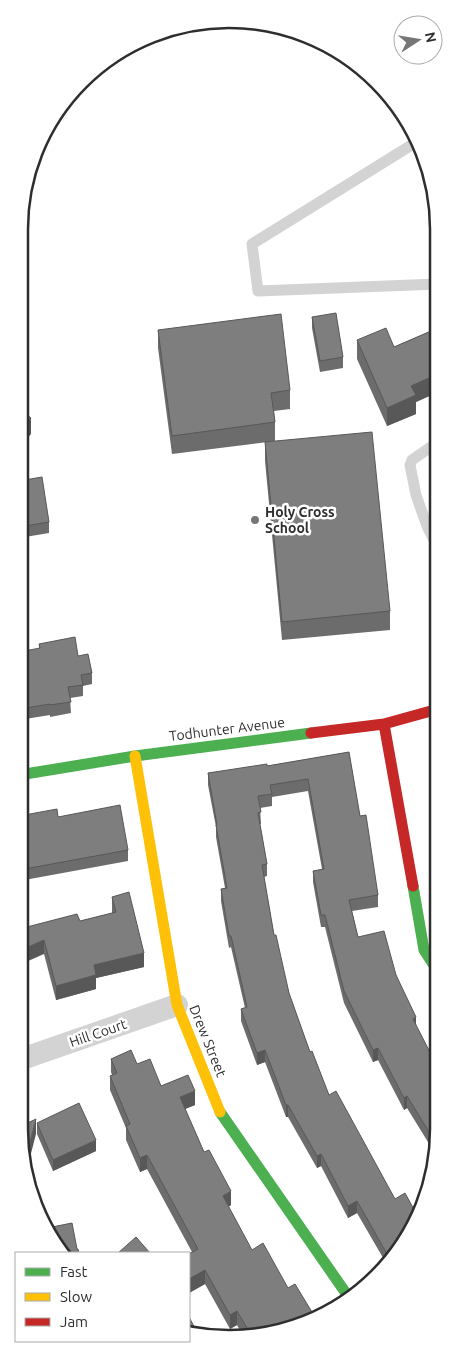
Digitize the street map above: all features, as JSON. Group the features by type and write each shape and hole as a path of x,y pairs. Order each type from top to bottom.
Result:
{"street":[{"name":"Todhunter Avenue","path":"28,774 135,756 384,724 430,711"},
{"path":"384,724 424,950 430,959"},
{"name":"Drew Street","path":"135,756 177,1005 221,1115 346,1293"},
{"name":"Hill Court","path":"28,1057 177,1005"}],"lane":[{"path":"412,145 252,244 258,291 430,284"},
{"path":"430,448 412,460 410,465 416,495 430,532"}],"building":[{"path":"336,313 343,357 320,361 312,317"},
{"path":"281,314 290,390 271,393 275,422 172,436 158,330"},
{"path":"386,328 394,347 430,331 430,378 411,386 416,395 387,408 357,340"},
{"path":"372,432 390,611 282,622 265,442"},
{"path":"42,477 49,522 28,526 28,479"},
{"path":"75,637 78,656 88,654 92,673 81,675 83,685 68,687 71,702 28,708 28,650 40,648 39,644"},
{"path":"349,752 360,816 366,815 378,895 349,900 358,937 384,931 396,975 416,1017 413,1019 430,1052 430,1134 407,1096 404,1098 378,1048 373,1050 344,991 325,915 321,915 313,871 324,869 308,779 270,785 272,794 258,796 261,812 258,813 267,864 262,865 274,935 276,935 289,993 310,1052 312,1051 329,1095 336,1091 395,1199 405,1193 414,1209 404,1229 387,1254 357,1201 348,1206 321,1154 317,1156 288,1105 286,1105 265,1050 257,1053 241,1009 247,1007 231,936 229,936 221,889 227,888 208,773 267,764 267,766"},
{"path":"120,805 128,850 28,868 28,814 57,809 58,817"},
{"path":"129,892 144,953 94,965 96,975 56,986 44,940 28,947 28,927 77,914 80,921 116,912 112,897"},
{"path":"131,1050 137,1064 150,1059 161,1086 188,1075 195,1091 180,1097 204,1152 209,1150 231,1191 223,1196 252,1250 263,1243 288,1288 295,1284 312,1312 281,1323 247,1329 237,1311 230,1315 205,1270 190,1278 190,1253 198,1249 147,1155 140,1158 126,1126 130,1124 110,1076 117,1073 111,1059"},
{"path":"79,1103 96,1140 53,1160 37,1123"},
{"path":"36,1119 29,1148 28,1141 28,1123"},
{"path":"72,1223 79,1252 70,1252 53,1227"},
{"path":"136,1237 149,1252 119,1252"}],"traffic: fast":[{"path":"28,774 135,756 311,733"},
{"path":"413,886 424,950 430,959"},
{"path":"220,1112 346,1293"}],"traffic: slow":[{"path":"135,756 177,1005 220,1112"}],"traffic: jam":[{"path":"311,733 384,724 430,711"},
{"path":"384,724 413,886"}],"place":[{"name":"Holy Cross School","path":"255,520"}]}
